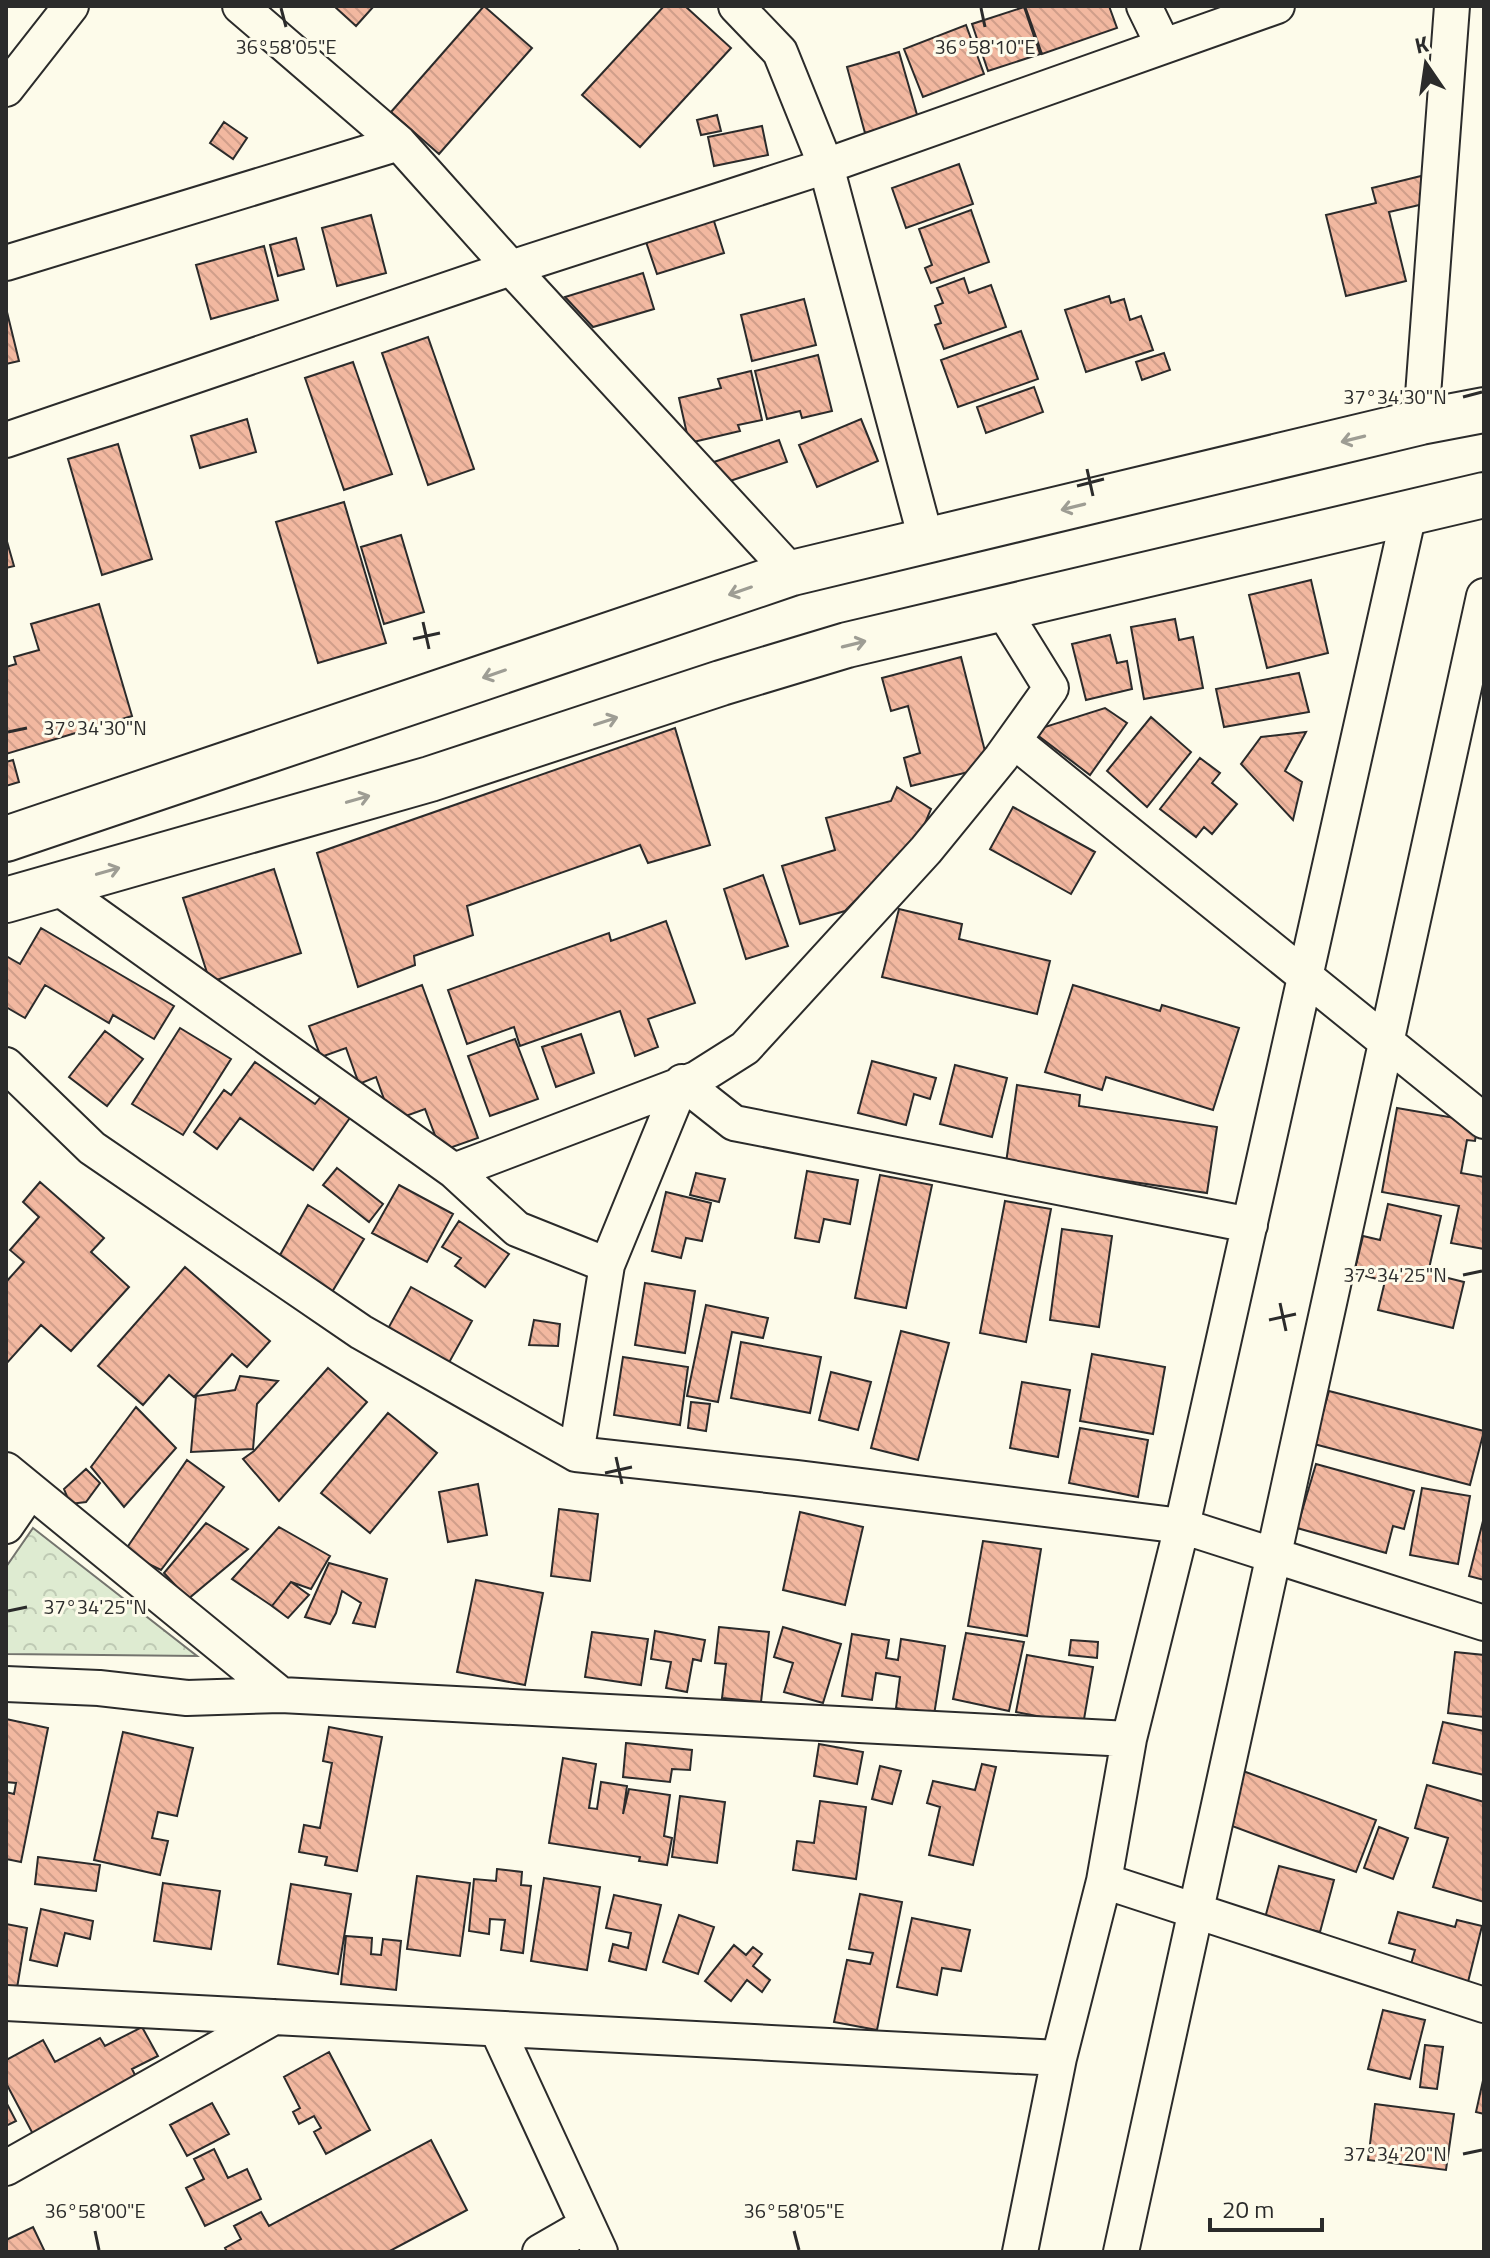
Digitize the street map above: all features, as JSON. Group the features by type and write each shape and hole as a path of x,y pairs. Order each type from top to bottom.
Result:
{"main road":[{"path":"6,839 792,573 1421,422 1484,410"},
{"path":"6,900 430,779 847,645 1484,495"}],"street":[{"path":"6,89 71,6"},
{"path":"240,6 399,143 792,573"},
{"path":"736,6 780,52 826,166 927,543"},
{"path":"1144,6 1163,45"},
{"path":"6,440 511,268 826,166 1277,6"},
{"path":"1421,422 1452,6"},
{"path":"6,263 399,143"},
{"path":"1020,2252 1059,2058 1104,1881 1129,1739 1182,1526 1409,513"},
{"path":"1121,2252 1484,596"},
{"path":"454,1171 696,1079 745,1048 926,850 1014,741 1051,688 1002,609"},
{"path":"1014,741 1484,1121"},
{"path":"56,886 454,1171 517,1229 607,1265"},
{"path":"6,1065 92,1148 361,1332 576,1454 1182,1526 1484,1623"},
{"path":"682,1082 734,1123 1250,1225"},
{"path":"576,1454 607,1265 682,1082"},
{"path":"6,1526 18,1480 281,1695"},
{"path":"6,1684 99,1688 187,1698 281,1695 1129,1739"},
{"path":"1104,1881 1484,2005"},
{"path":"6,2003 1059,2058"},
{"path":"6,2168 274,2017"},
{"path":"497,2029 594,2239 540,2252"}],"green space":[{"path":"33,1528 197,1656 6,1654 6,1567"}],"building":[{"path":"334,6 374,6 356,26"},
{"path":"484,6 532,48 439,154 391,112"},
{"path":"664,6 685,6 731,48 640,147 582,95"},
{"path":"1025,6 1109,6 1117,28 1042,54"},
{"path":"1024,7 1040,54 988,71 972,24"},
{"path":"966,25 984,74 923,97 904,49"},
{"path":"899,52 918,118 865,133 847,67"},
{"path":"717,115 721,131 701,135 697,120"},
{"path":"224,122 247,138 233,159 210,143"},
{"path":"762,126 768,155 714,166 708,137"},
{"path":"959,164 973,204 906,228 892,188"},
{"path":"1421,176 1428,203 1389,212 1406,281 1346,296 1326,215 1376,203 1372,188"},
{"path":"971,210 989,262 931,283 925,268 932,265 919,229"},
{"path":"371,215 386,273 337,286 322,228"},
{"path":"713,218 724,253 657,274 645,239"},
{"path":"296,238 304,269 278,276 270,245"},
{"path":"264,246 278,300 211,319 196,265"},
{"path":"643,273 654,309 593,327 565,297"},
{"path":"964,278 969,293 991,285 1006,327 944,349 935,325 941,323 935,306 943,303 937,288"},
{"path":"1109,296 1111,303 1124,299 1130,320 1141,316 1153,350 1086,372 1065,310"},
{"path":"804,299 816,345 752,361 741,315"},
{"path":"6,308 19,361 6,364"},
{"path":"1021,331 1038,379 958,407 941,360"},
{"path":"428,337 474,469 428,485 382,353"},
{"path":"1164,353 1170,370 1142,380 1136,362"},
{"path":"818,355 832,411 802,418 800,411 767,419 755,371"},
{"path":"353,362 392,474 344,490 305,378"},
{"path":"751,371 762,420 738,425 740,431 689,443 679,398 721,388 718,379"},
{"path":"1034,387 1043,412 986,433 977,407"},
{"path":"247,419 256,452 200,468 191,436"},
{"path":"861,419 878,461 817,487 799,445"},
{"path":"779,440 787,462 718,485 711,463"},
{"path":"118,444 152,559 102,575 68,459"},
{"path":"344,502 386,643 318,663 276,522"},
{"path":"401,535 424,612 384,624 361,547"},
{"path":"6,538 14,566 6,568"},
{"path":"1311,580 1328,653 1267,668 1249,595"},
{"path":"99,604 132,716 6,754 6,667 16,664 14,657 39,650 31,624"},
{"path":"1175,619 1179,640 1193,637 1203,688 1144,699 1131,627"},
{"path":"1110,635 1117,663 1127,661 1132,689 1086,700 1072,644"},
{"path":"961,657 989,767 911,786 904,758 920,753 908,706 891,711 882,678"},
{"path":"1299,673 1309,712 1224,727 1216,689"},
{"path":"1105,708 1127,723 1090,775 1032,731"},
{"path":"1151,717 1191,752 1147,807 1107,771"},
{"path":"675,728 710,845 648,863 640,845 467,906 473,935 414,956 415,965 358,987 317,853"},
{"path":"1306,732 1285,771 1302,782 1293,820 1241,764 1261,737"},
{"path":"1200,758 1220,773 1212,783 1237,804 1212,834 1204,827 1196,837 1160,809"},
{"path":"13,760 19,782 6,786 6,762"},
{"path":"897,787 931,809 921,833 845,911 800,924 782,866 835,850 826,818 891,801"},
{"path":"1013,807 1095,852 1071,894 990,849"},
{"path":"274,869 301,953 210,982 183,898"},
{"path":"763,875 788,946 746,959 724,889"},
{"path":"899,909 962,924 959,939 1050,961 1037,1014 882,977"},
{"path":"666,921 695,1003 648,1019 658,1047 635,1056 620,1011 520,1046 514,1027 467,1044 448,990 609,933 611,941"},
{"path":"41,928 174,1006 154,1039 113,1015 109,1023 45,985 25,1018 6,1007 6,956 20,964"},
{"path":"422,985 478,1138 441,1151 425,1109 392,1121 376,1077 359,1084 346,1048 321,1057 309,1026"},
{"path":"1073,985 1160,1011 1162,1005 1239,1028 1213,1110 1106,1077 1102,1090 1045,1072"},
{"path":"180,1028 231,1059 183,1135 132,1104"},
{"path":"105,1031 143,1059 107,1106 69,1077"},
{"path":"581,1034 594,1073 556,1087 542,1047"},
{"path":"515,1039 538,1099 490,1116 468,1056"},
{"path":"872,1061 936,1078 930,1099 914,1094 906,1125 858,1113"},
{"path":"255,1062 315,1104 323,1094 352,1115 313,1170 240,1118 217,1149 194,1132 224,1090 231,1095"},
{"path":"955,1065 1007,1078 992,1137 940,1124"},
{"path":"1017,1085 1080,1095 1079,1106 1217,1127 1207,1193 1006,1163"},
{"path":"1397,1108 1478,1122 1475,1141 1467,1140 1461,1173 1484,1177 1484,1249 1451,1243 1459,1206 1382,1192"},
{"path":"337,1168 383,1204 369,1222 323,1185"},
{"path":"807,1171 858,1180 850,1224 824,1219 819,1242 795,1238"},
{"path":"696,1173 725,1179 719,1202 690,1195"},
{"path":"880,1175 932,1185 906,1308 855,1298"},
{"path":"40,1182 104,1238 91,1252 129,1287 71,1351 41,1325 6,1364 6,1282 24,1262 10,1250 39,1217 23,1202"},
{"path":"399,1185 453,1214 427,1262 372,1233"},
{"path":"666,1192 711,1203 702,1241 686,1238 681,1258 652,1251"},
{"path":"1005,1201 1051,1209 1026,1342 980,1333"},
{"path":"1388,1204 1441,1216 1428,1273 1464,1282 1453,1328 1378,1310 1385,1281 1354,1273 1363,1236 1380,1240"},
{"path":"308,1205 364,1239 329,1297 275,1264"},
{"path":"459,1221 509,1254 485,1287 455,1266 461,1258 442,1247"},
{"path":"1062,1229 1112,1236 1099,1327 1050,1320"},
{"path":"185,1267 270,1341 247,1367 232,1354 194,1397 169,1375 143,1405 98,1366"},
{"path":"645,1283 695,1291 685,1353 635,1345"},
{"path":"411,1287 472,1321 446,1368 385,1334"},
{"path":"706,1305 768,1318 763,1338 732,1332 718,1402 687,1396"},
{"path":"534,1320 560,1324 558,1346 529,1345"},
{"path":"901,1331 949,1343 918,1460 871,1448"},
{"path":"741,1342 821,1357 810,1413 731,1398"},
{"path":"1092,1354 1165,1367 1153,1434 1080,1421"},
{"path":"623,1357 688,1367 680,1425 614,1415"},
{"path":"328,1368 367,1402 279,1501 243,1459 254,1451"},
{"path":"831,1372 871,1382 858,1430 819,1420"},
{"path":"240,1376 278,1381 257,1404 253,1449 191,1452 196,1396 235,1390"},
{"path":"1022,1382 1070,1390 1058,1457 1010,1448"},
{"path":"1329,1391 1484,1431 1470,1485 1314,1444"},
{"path":"691,1402 710,1404 706,1431 688,1428"},
{"path":"136,1407 176,1448 124,1507 91,1467"},
{"path":"388,1413 437,1453 370,1533 321,1493"},
{"path":"1080,1428 1148,1440 1138,1497 1069,1483"},
{"path":"187,1460 224,1487 161,1570 124,1552"},
{"path":"1316,1464 1414,1491 1404,1529 1393,1526 1386,1553 1297,1528"},
{"path":"86,1469 100,1483 86,1502 70,1504 64,1489"},
{"path":"478,1484 487,1535 448,1542 439,1492"},
{"path":"1422,1488 1470,1496 1458,1564 1410,1555"},
{"path":"559,1509 598,1514 590,1581 551,1576"},
{"path":"800,1512 863,1527 845,1605 783,1590"},
{"path":"1484,1517 1484,1580 1469,1576"},
{"path":"206,1523 248,1549 188,1599 164,1573"},
{"path":"279,1527 330,1556 311,1589 291,1582 272,1606 232,1579"},
{"path":"983,1541 1041,1549 1027,1636 968,1626"},
{"path":"329,1563 387,1579 375,1627 353,1623 361,1603 342,1591 330,1624 305,1617"},
{"path":"476,1580 543,1593 525,1685 457,1672"},
{"path":"291,1582 309,1595 288,1618 272,1606"},
{"path":"719,1627 769,1632 761,1702 722,1698 726,1664 715,1663"},
{"path":"783,1627 841,1644 823,1703 784,1692 793,1663 774,1657"},
{"path":"655,1631 705,1640 701,1661 693,1659 687,1692 666,1688 671,1662 651,1659"},
{"path":"592,1632 648,1639 641,1685 585,1677"},
{"path":"966,1633 1024,1642 1009,1711 953,1699"},
{"path":"852,1634 889,1640 886,1658 898,1660 901,1639 945,1646 934,1715 896,1708 900,1677 876,1673 872,1700 842,1696"},
{"path":"1071,1640 1098,1642 1097,1658 1069,1655"},
{"path":"1455,1652 1484,1655 1484,1717 1448,1713"},
{"path":"1027,1655 1093,1667 1083,1725 1016,1712"},
{"path":"6,1719 48,1728 21,1862 6,1859 6,1792 14,1794 16,1783 6,1782"},
{"path":"1443,1722 1484,1731 1484,1775 1433,1763"},
{"path":"329,1727 382,1737 357,1871 325,1865 327,1857 299,1852 304,1825 320,1828 332,1763 323,1761"},
{"path":"123,1732 193,1748 177,1816 158,1812 152,1838 168,1841 160,1875 94,1860"},
{"path":"626,1743 692,1750 690,1770 672,1769 670,1782 623,1777"},
{"path":"819,1744 863,1752 857,1784 814,1776"},
{"path":"563,1758 596,1764 589,1808 597,1809 601,1782 627,1786 623,1814 629,1789 670,1795 664,1836 672,1838 667,1865 639,1861 640,1857 549,1843"},
{"path":"982,1764 996,1767 973,1865 929,1855 940,1807 927,1803 933,1781 975,1790"},
{"path":"880,1766 901,1771 892,1804 872,1799"},
{"path":"1243,1771 1376,1820 1356,1872 1224,1823"},
{"path":"1427,1785 1484,1802 1484,1902 1433,1887 1448,1838 1415,1828"},
{"path":"680,1796 725,1802 717,1863 672,1857"},
{"path":"820,1801 866,1807 856,1879 793,1870 797,1841 814,1843"},
{"path":"1379,1827 1408,1838 1393,1879 1364,1868"},
{"path":"38,1857 100,1865 96,1891 35,1884"},
{"path":"1279,1866 1334,1880 1320,1932 1265,1918"},
{"path":"497,1869 522,1872 521,1885 531,1886 523,1953 501,1950 505,1920 490,1919 489,1934 469,1931 474,1879 496,1881"},
{"path":"417,1876 470,1883 460,1956 407,1949"},
{"path":"544,1878 600,1887 587,1970 531,1961"},
{"path":"163,1883 220,1891 211,1949 154,1941"},
{"path":"291,1884 351,1894 338,1974 278,1964"},
{"path":"860,1894 902,1902 877,2030 834,2022 847,1960 870,1964 873,1953 849,1949"},
{"path":"614,1895 661,1905 646,1970 609,1961 613,1944 628,1948 631,1933 606,1928"},
{"path":"41,1909 93,1921 90,1939 65,1933 57,1966 30,1960"},
{"path":"1398,1912 1455,1927 1457,1920 1482,1926 1467,1986 1409,1971 1415,1950 1389,1943"},
{"path":"679,1915 714,1927 698,1974 663,1962"},
{"path":"912,1918 970,1930 961,1971 942,1968 937,1995 897,1987"},
{"path":"6,1924 27,1928 17,1988 6,1986"},
{"path":"346,1936 372,1938 371,1954 381,1955 383,1939 401,1941 396,1990 341,1984"},
{"path":"734,1945 746,1955 753,1947 762,1954 753,1966 770,1980 762,1992 747,1980 731,2001 705,1981"},
{"path":"1383,2010 1425,2020 1410,2079 1368,2069"},
{"path":"142,2027 158,2056 132,2069 139,2083 35,2138 6,2083 6,2060 43,2040 55,2062 100,2038 105,2046"},
{"path":"1425,2045 1443,2047 1437,2089 1420,2087"},
{"path":"329,2052 370,2130 326,2154 314,2132 321,2128 314,2116 299,2124 293,2112 300,2108 284,2077"},
{"path":"1484,2076 1484,2114 1476,2112"},
{"path":"6,2102 16,2121 6,2126"},
{"path":"212,2103 229,2134 187,2156 170,2125"},
{"path":"1375,2104 1454,2114 1446,2170 1368,2160"},
{"path":"431,2140 467,2210 388,2252 227,2252 225,2248 241,2239 234,2226 261,2212 269,2226"},
{"path":"214,2149 228,2178 247,2169 261,2199 205,2226 186,2188 204,2179 194,2159"},
{"path":"33,2227 45,2252 6,2252 6,2240"}]}
